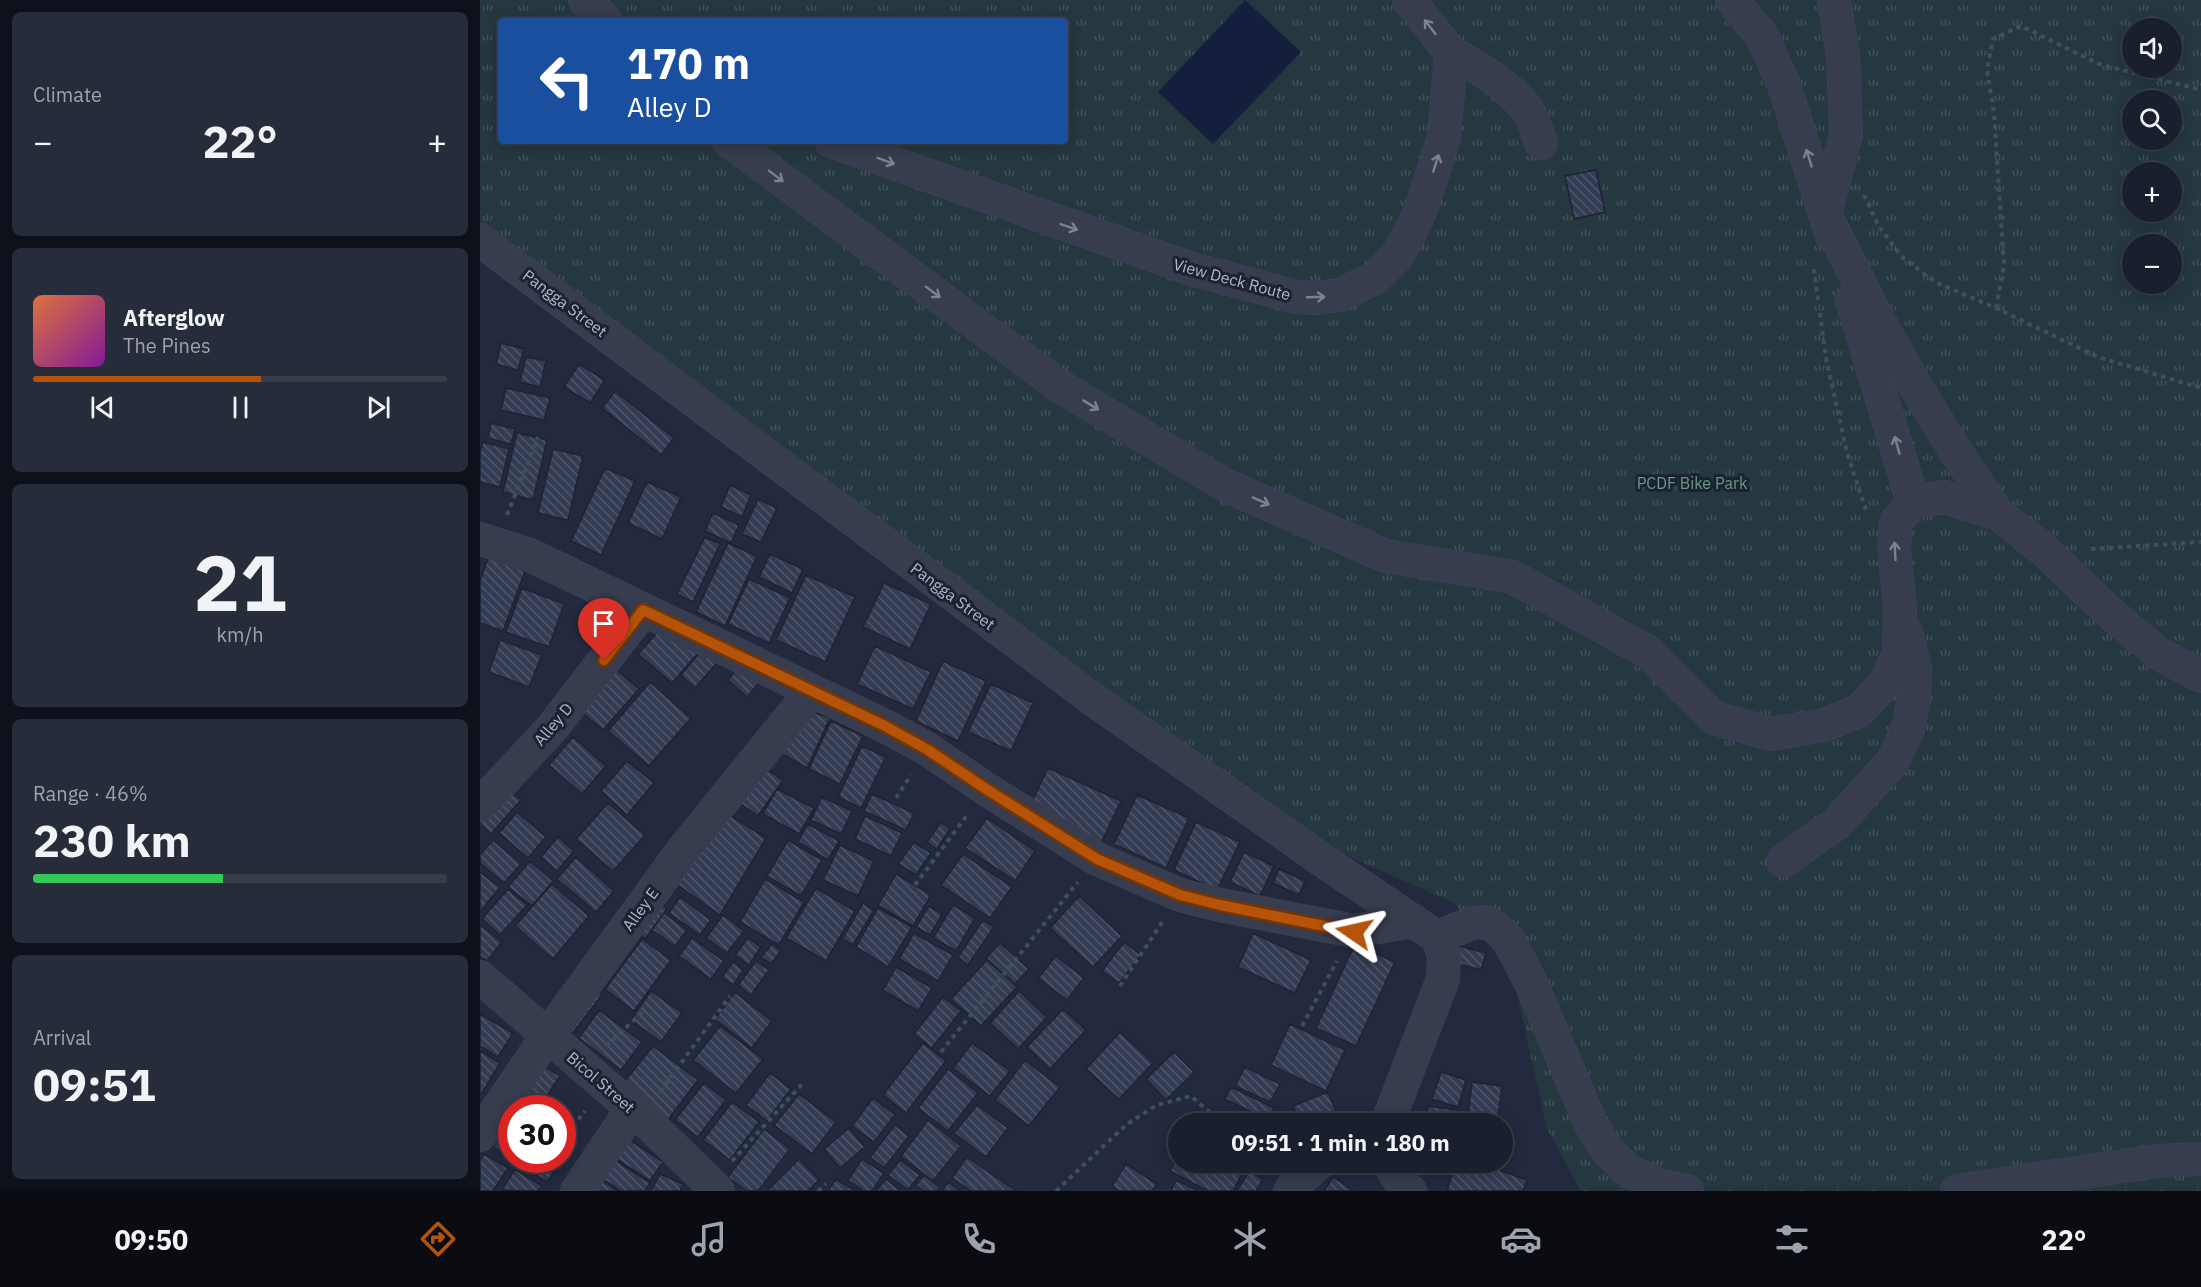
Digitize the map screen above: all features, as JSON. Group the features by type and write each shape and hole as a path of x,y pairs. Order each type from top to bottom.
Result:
{"street":[{"path":"585,0 603,18"},
{"path":"1408,0 1451,53 1474,65 1506,88 1527,110 1541,143"},
{"path":"1732,0 1762,36 1784,85 1914,502"},
{"path":"1834,0 1843,56 1846,135 1825,214 1874,312 1916,387 1997,513 2045,551 2110,613 2159,654 2201,676"},
{"name":"View Deck Route","path":"839,144 1192,269 1297,297 1317,298 1340,295 1375,278 1397,256 1421,209 1444,138 1451,53"},
{"path":"733,144 1061,387 1225,485 1385,556 1513,578 1648,652 1714,718 1772,734 1824,724 1859,711 1886,682 1899,653 1899,607 1894,546 1896,522 1914,502 1944,497 1997,513"},
{"name":"Pangga Street","path":"480,240 1091,698 1425,929"},
{"path":"488,541 530,555 885,726 928,750 1097,859 1180,895 1354,932 1425,929 1485,922 1496,927 1509,941 1531,983 1591,1124 1607,1150 1628,1171 1662,1186 1687,1191"},
{"path":"1783,861 1837,823 1893,760 1908,729 1914,700 1915,668 1899,607"},
{"name":"Alley D","path":"480,805 552,728 643,610"},
{"name":"Alley E","path":"480,1135 548,1035 683,850 811,692"},
{"path":"1391,1113 1443,979 1444,955 1425,929"},
{"name":"Bicol Street","path":"480,977 637,1113 715,1187"},
{"path":"577,1191 637,1113"},
{"path":"1957,1191 2157,1161 2201,1159"},
{"path":"1290,1191 1308,1173"},
{"path":"1395,1173 1403,1187 1410,1191"}],"path":[{"path":"1996,308 2004,265 1994,113 1987,70 1993,39 2021,26 2099,63 2201,90"},
{"path":"1860,186 1878,225 1901,256 1935,282 1996,308 2098,357 2201,388"},
{"path":"1813,263 1826,358 1842,432 1868,517"},
{"path":"488,541 538,437"},
{"path":"2045,551 2201,542"},
{"path":"915,885 986,789"},
{"path":"941,1052 1097,859"},
{"path":"1120,986 1180,895"},
{"path":"1302,1026 1354,932"},
{"path":"637,1113 730,996"},
{"path":"583,1066 645,1010"},
{"path":"715,1187 804,1082"},
{"path":"1056,1191 1127,1124 1156,1105 1191,1096 1210,1113"},
{"path":"819,1191 826,1184"}],"green space":[{"name":"PCDF Bike Park","path":"480,0 2201,0 2201,1191 1581,1191 1547,1129 1512,971 1454,903 1339,852 1148,726 480,227"}],"water":[{"path":"1245,0 1301,52 1213,144 1158,92"}],"building":[{"path":"1596,170 1605,212 1574,219 1565,176"},
{"path":"501,343 524,349 518,370 496,364"},
{"path":"526,357 546,361 540,387 520,382"},
{"path":"579,364 605,380 590,403 564,387"},
{"path":"506,388 550,398 544,420 501,410"},
{"path":"615,391 674,438 661,455 602,408"},
{"path":"491,423 515,429 511,444 488,438"},
{"path":"517,433 547,440 533,500 503,492"},
{"path":"483,442 509,449 500,487 480,482 480,453"},
{"path":"553,449 583,456 568,520 538,513"},
{"path":"605,468 635,481 601,555 571,541"},
{"path":"647,482 681,497 662,539 628,523"},
{"path":"730,485 751,495 742,517 721,507"},
{"path":"758,499 777,508 761,542 742,534"},
{"path":"713,513 739,525 731,543 705,531"},
{"path":"705,537 720,544 693,602 677,594"},
{"path":"728,543 757,556 725,626 696,612"},
{"path":"770,554 803,569 792,593 759,577"},
{"path":"488,558 525,571 503,631 480,623 480,581"},
{"path":"806,575 855,597 825,662 776,640"},
{"path":"749,579 790,598 769,643 728,624"},
{"path":"884,583 931,604 910,649 863,627"},
{"path":"522,588 564,604 549,647 506,632"},
{"path":"665,624 698,653 672,683 638,654"},
{"path":"500,640 542,655 529,687 489,672"},
{"path":"708,643 723,656 695,688 681,675"},
{"path":"875,646 931,672 913,709 857,684"},
{"path":"943,661 986,681 958,741 916,721"},
{"path":"743,662 763,678 747,697 728,680"},
{"path":"614,668 639,689 603,730 578,709"},
{"path":"650,682 691,718 649,766 608,731"},
{"path":"991,684 1033,703 1011,751 968,732"},
{"path":"806,710 830,718 807,768 779,752"},
{"path":"831,721 863,736 840,784 809,769"},
{"path":"573,737 606,766 582,794 549,765"},
{"path":"862,746 886,757 861,808 838,797"},
{"path":"627,761 654,783 627,815 601,791"},
{"path":"755,762 783,780 758,816 731,797"},
{"path":"1048,768 1121,801 1101,843 1028,810"},
{"path":"506,789 521,800 491,834 480,824 480,818"},
{"path":"777,789 814,808 799,834 763,814"},
{"path":"872,794 914,813 906,830 864,811"},
{"path":"1137,795 1189,818 1166,868 1114,844"},
{"path":"822,797 852,811 841,834 811,820"},
{"path":"608,803 645,835 613,871 576,839"},
{"path":"517,812 546,837 528,858 499,833"},
{"path":"726,813 766,838 720,915 672,881"},
{"path":"865,816 902,833 891,856 855,839"},
{"path":"987,818 1035,851 1015,881 965,848"},
{"path":"941,822 950,829 937,849 927,842"},
{"path":"1196,822 1240,842 1217,890 1174,870"},
{"path":"808,824 839,841 828,860 798,842"},
{"path":"558,837 574,851 557,871 541,857"},
{"path":"493,840 521,864 504,883 480,863 480,855"},
{"path":"788,840 822,860 801,896 767,876"},
{"path":"914,842 931,853 916,875 898,864"},
{"path":"840,845 874,861 858,896 823,880"},
{"path":"1244,852 1274,866 1260,896 1230,882"},
{"path":"963,854 1012,887 990,918 941,885"},
{"path":"576,857 614,891 596,912 557,879"},
{"path":"530,861 553,881 532,906 508,887"},
{"path":"1279,869 1305,881 1299,895 1273,883"},
{"path":"480,872 500,887 480,912"},
{"path":"896,874 931,895 913,926 878,905"},
{"path":"765,879 804,902 779,945 740,922"},
{"path":"552,884 589,916 553,959 515,926"},
{"path":"816,888 855,911 826,961 786,938"},
{"path":"508,889 527,905 500,935 482,919"},
{"path":"1079,896 1122,936 1093,967 1050,928"},
{"path":"680,897 711,920 700,935 669,913"},
{"path":"652,898 667,909 645,939 632,925"},
{"path":"863,903 874,910 853,945 842,939"},
{"path":"953,905 975,918 956,951 933,938"},
{"path":"929,906 942,914 930,935 916,927"},
{"path":"878,908 912,927 888,967 856,947"},
{"path":"664,913 687,930 675,946 652,930"},
{"path":"723,915 744,931 727,953 706,938"},
{"path":"983,920 994,927 968,965 958,957"},
{"path":"480,925 502,942 487,961 480,956"},
{"path":"914,933 953,955 938,981 899,959"},
{"path":"1253,933 1311,960 1295,993 1238,967"},
{"path":"692,938 724,961 711,979 679,956"},
{"path":"748,938 761,947 749,965 735,955"},
{"path":"642,939 671,960 634,1011 605,989"},
{"path":"1124,942 1141,955 1119,983 1102,971"},
{"path":"1000,943 1029,969 1015,984 986,958"},
{"path":"772,944 781,951 771,964 761,957"},
{"path":"1355,944 1395,962 1356,1046 1316,1028"},
{"path":"1459,946 1486,953 1481,970 1455,963"},
{"path":"1056,956 1084,978 1067,1000 1038,978"},
{"path":"987,960 1017,987 981,1026 951,999"},
{"path":"756,961 769,970 751,995 738,985"},
{"path":"733,962 743,970 733,985 722,977"},
{"path":"896,967 932,988 918,1011 883,990"},
{"path":"587,984 602,995 572,1034 560,1024"},
{"path":"651,991 682,1013 661,1042 631,1020"},
{"path":"1019,991 1047,1017 1018,1049 990,1023"},
{"path":"735,992 772,1021 752,1048 715,1019"},
{"path":"943,997 961,1011 932,1048 914,1034"},
{"path":"1063,1009 1086,1030 1050,1069 1027,1047"},
{"path":"599,1010 642,1042 621,1070 579,1038"},
{"path":"480,1014 513,1033 498,1057 480,1046"},
{"path":"1290,1024 1345,1050 1326,1091 1271,1065"},
{"path":"720,1026 763,1059 736,1093 693,1060"},
{"path":"1120,1032 1153,1063 1119,1099 1086,1069"},
{"path":"923,1043 946,1061 906,1113 883,1095"},
{"path":"972,1043 1010,1071 990,1096 953,1068"},
{"path":"653,1046 698,1080 667,1121 621,1086"},
{"path":"480,1051 500,1063 482,1093 480,1092"},
{"path":"1174,1052 1194,1072 1166,1100 1146,1079"},
{"path":"534,1060 560,1076 548,1095 518,1095"},
{"path":"1025,1060 1060,1087 1029,1126 995,1100"},
{"path":"1245,1067 1280,1084 1270,1102 1235,1086"},
{"path":"948,1069 978,1093 948,1131 918,1108"},
{"path":"1441,1072 1466,1080 1458,1107 1432,1099"},
{"path":"770,1073 791,1089 767,1121 746,1105"},
{"path":"1472,1082 1502,1086 1498,1113 1468,1113"},
{"path":"704,1083 726,1100 698,1137 675,1120"},
{"path":"1231,1087 1274,1108 1272,1113 1254,1113 1225,1099"},
{"path":"1328,1092 1337,1113 1296,1113 1293,1106"},
{"path":"799,1094 836,1122 812,1154 774,1125"},
{"path":"873,1098 895,1115 874,1142 852,1126"},
{"path":"732,1102 759,1122 730,1160 703,1140"},
{"path":"977,1105 1008,1128 986,1157 954,1133"},
{"path":"1428,1106 1457,1110 1457,1113 1427,1113"},
{"path":"928,1120 961,1146 933,1181 901,1156"},
{"path":"895,1125 909,1136 884,1168 870,1157"},
{"path":"849,1128 865,1147 840,1168 824,1149"},
{"path":"764,1129 790,1149 758,1191 747,1191 728,1177"},
{"path":"622,1135 663,1162 650,1181 609,1154"},
{"path":"498,1139 498,1150 493,1147"},
{"path":"484,1154 498,1162 498,1173 505,1173 493,1191 480,1191 480,1160"},
{"path":"609,1156 650,1183 645,1191 621,1191 597,1175"},
{"path":"967,1157 1016,1191 971,1191 952,1178"},
{"path":"799,1159 819,1180 808,1191 767,1191"},
{"path":"862,1159 884,1173 872,1191 864,1191 848,1180"},
{"path":"900,1160 920,1175 908,1190 888,1175"},
{"path":"1126,1164 1157,1184 1152,1191 1119,1191 1112,1186"},
{"path":"513,1173 521,1173 542,1186 538,1191 502,1190"},
{"path":"533,1173 553,1173 547,1182"},
{"path":"1174,1173 1242,1173 1233,1191 1208,1191"},
{"path":"1248,1173 1263,1179 1256,1191 1237,1191"},
{"path":"1453,1173 1507,1173 1527,1180 1523,1191 1447,1191"},
{"path":"660,1174 683,1184 680,1191 651,1191"},
{"path":"924,1175 940,1188 937,1191 924,1191 916,1185"},
{"path":"595,1176 618,1191 585,1191"},
{"path":"1333,1177 1354,1191 1324,1191"},
{"path":"836,1179 855,1191 828,1191"},
{"path":"886,1179 901,1191 876,1191"},
{"path":"1176,1180 1198,1191 1171,1191"},
{"path":"948,1182 961,1191 942,1191"}],"route":[{"path":"604,660 643,610 885,726 928,750 1097,859 1180,895 1354,932"}]}
